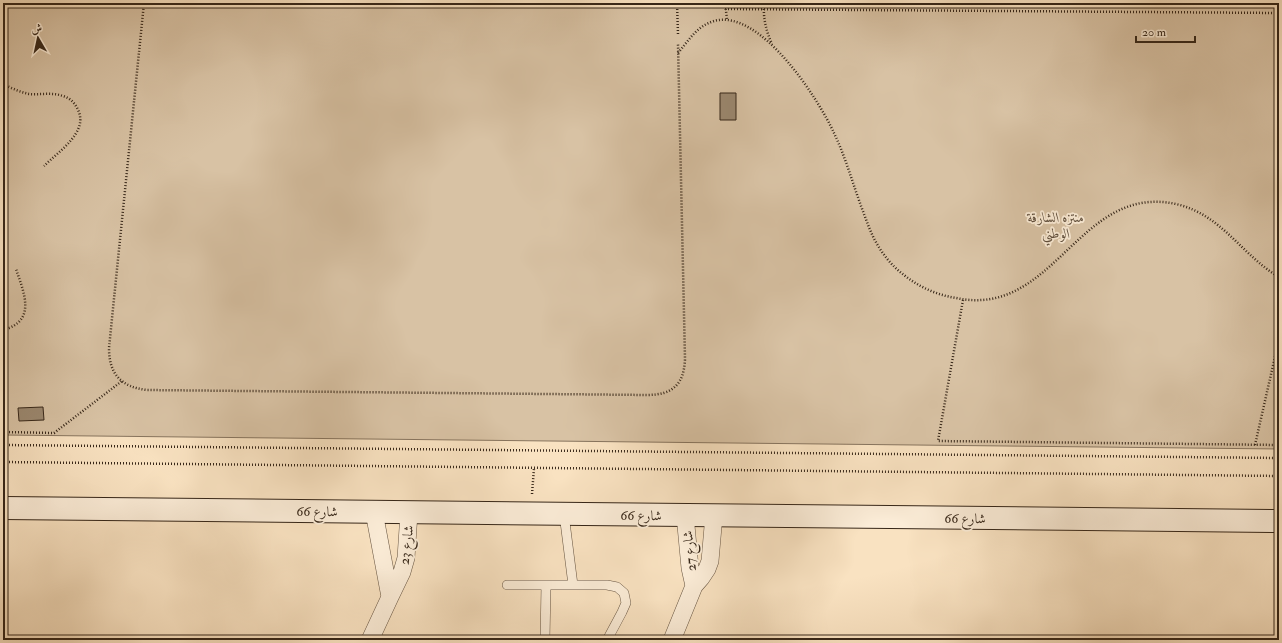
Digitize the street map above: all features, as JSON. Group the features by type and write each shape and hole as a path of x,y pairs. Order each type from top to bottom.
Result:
{"street":[{"name":"شارع 66","path":"3,508 1279,521"},
{"name":"شارع 23","path":"374,512 390,597"},
{"name":"شارع 23","path":"370,640 400,579 406,558 410,512"},
{"name":"شارع 27","path":"685,515 690,568 694,586"},
{"name":"شارع 27","path":"672,640 694,586 707,569 710,561 714,515"}],"lane":[{"path":"564,514 573,585"},
{"path":"507,585 607,585 617,587 624,594 626,603 608,640"},
{"path":"545,640 546,585"}],"path":[{"path":"3,8 11,3"},
{"path":"144,3 109,359 112,369 122,382 136,389 147,390 647,395 659,395 671,390 680,382 684,371 685,359 678,44"},
{"path":"678,34 677,3 701,6 723,3 726,9 727,19"},
{"path":"764,3 764,22 773,46"},
{"path":"726,9 1279,13"},
{"path":"678,53 696,30 705,24 716,20 727,19 756,31 773,46 791,66 822,109 834,132 844,157 868,225 877,244 889,262 905,276 942,296 977,301 990,299 1016,291 1040,276 1103,218 1120,209 1138,204 1156,202 1175,204 1210,218 1263,267 1279,277"},
{"path":"3,84 30,94 63,96 70,99 76,105 81,120 76,135 44,166"},
{"path":"3,330 9,329 18,323 26,306 26,297 16,269"},
{"path":"963,300 938,441 1279,445"},
{"path":"1255,445 1279,339"},
{"path":"3,432 54,433 122,382"},
{"path":"3,445 1279,458"},
{"path":"3,462 1279,476"}],"green space":[{"name":"منتزه الشارقة الوطني","path":"3,3 1279,3 1279,449 3,435"}],"building":[{"path":"720,93 736,93 736,120 720,120"},
{"path":"43,407 44,420 19,421 18,408"}]}
